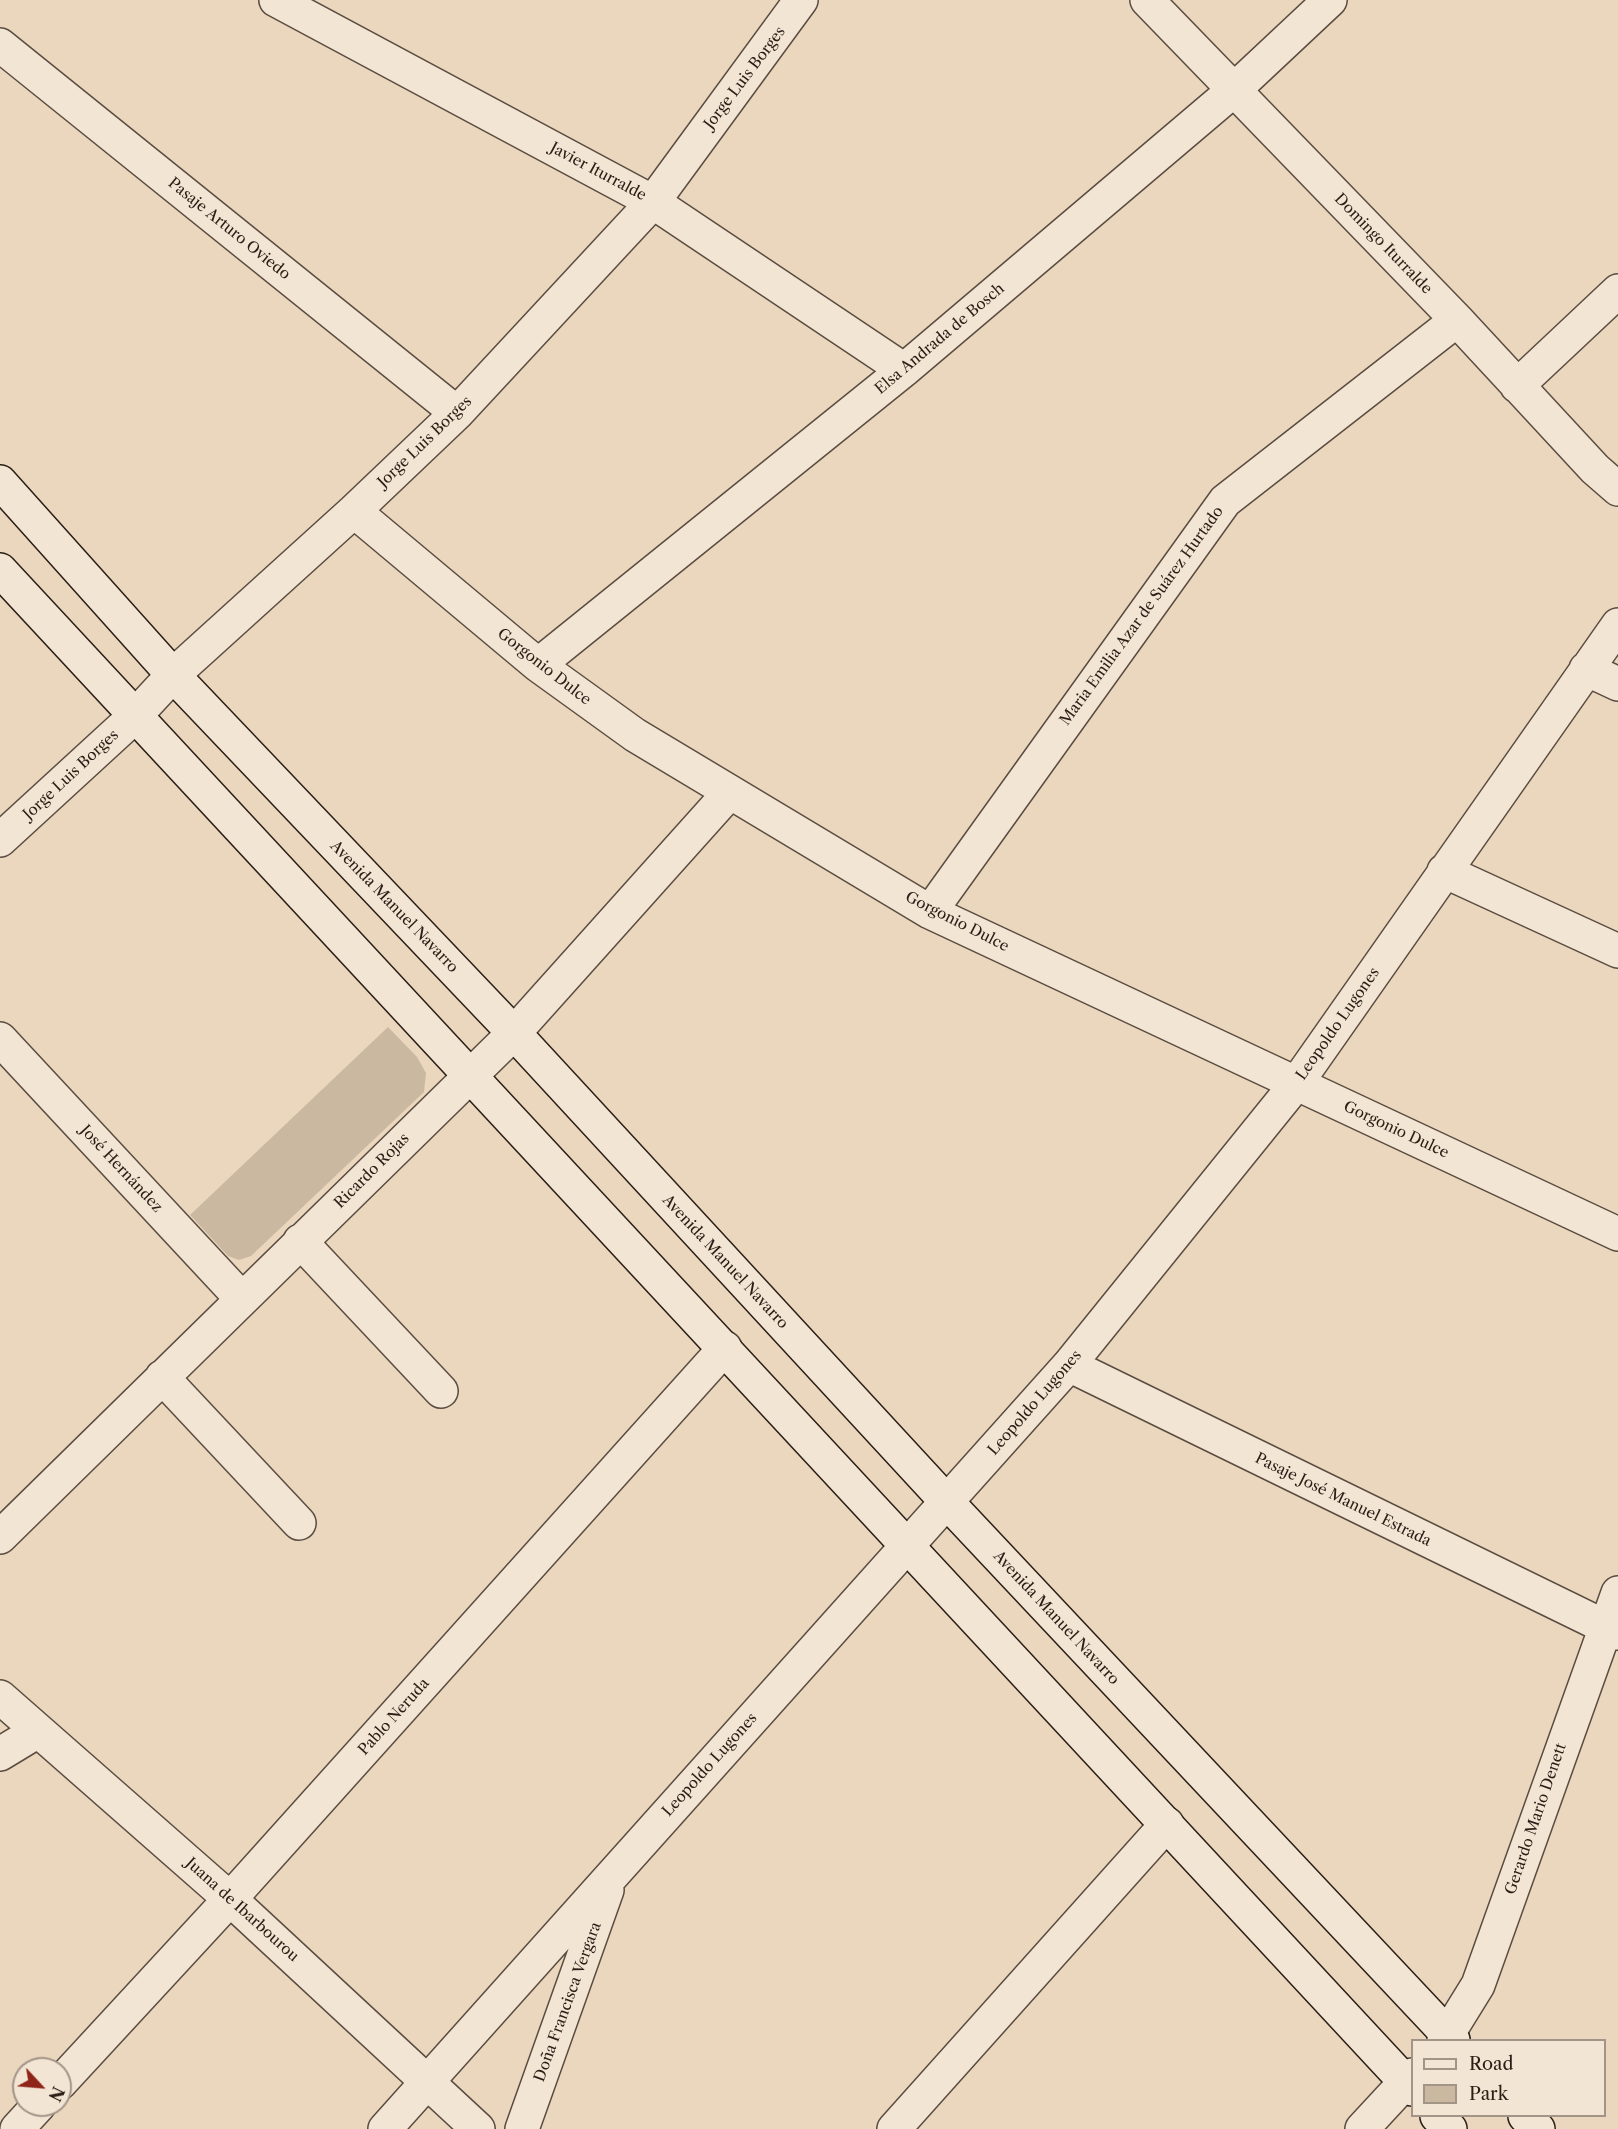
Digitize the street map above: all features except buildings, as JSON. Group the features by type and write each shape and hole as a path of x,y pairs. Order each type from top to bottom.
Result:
{"street":[{"name":"Jorge Luis Borges","path":"0,840 134,717 173,675 354,511 457,413 653,202 801,0"},
{"name":"Domingo Iturralde","path":"1147,0 1457,320 1594,469 1618,489"},
{"name":"Elsa Andrada de Bosch","path":"538,665 904,370 1234,90 1330,0"},
{"name":"Javier Iturralde","path":"293,4 653,202 904,370"},
{"name":"Pasaje Arturo Oviedo","path":"0,45 457,413"},
{"path":"1517,386 1618,291"},
{"name":"Maria Emilia Azar de Suárez Hurtado","path":"930,912 1225,501 1457,320"},
{"name":"Avenida Manuel Navarro","path":"0,482 173,675 514,1033 1448,2039"},
{"name":"Gorgonio Dulce","path":"354,511 538,665 635,735 930,912 1618,1234"},
{"path":"0,570 134,717 1410,2082 1362,2129"},
{"name":"Leopoldo Lugones","path":"386,2129 907,1543 947,1502 1069,1365 1296,1084 1618,624"},
{"path":"1586,669 1618,684"},
{"name":"Ricardo Rojas","path":"4,1526 162,1377 514,1033 730,792"},
{"path":"1444,872 1618,951"},
{"name":"José Hernández","path":"0,1039 242,1299"},
{"path":"300,1241 441,1391"},
{"name":"Pablo Neruda","path":"72,2070 230,1899 725,1348"},
{"name":"Pasaje José Manuel Estrada","path":"1069,1365 1611,1630"},
{"path":"162,1377 299,1523"},
{"name":"Gerardo Mario Denett","path":"1448,2039 1478,1984 1611,1630 1618,1593"},
{"name":"Juana de Ibarbourou","path":"0,1697 230,1899 478,2129"},
{"path":"0,1754 38,1731"},
{"path":"894,2129 1167,1824"},
{"name":"Doña Francisca Vergara","path":"522,2129 613,1874"},
{"path":"17,2129 28,2117"},
{"path":"1439,2117 1450,2129"},
{"path":"1527,2117 1538,2129"}],"green space":[{"path":"388,1027 417,1057 426,1073 424,1092 251,1256 239,1260 228,1256 190,1215"}]}
